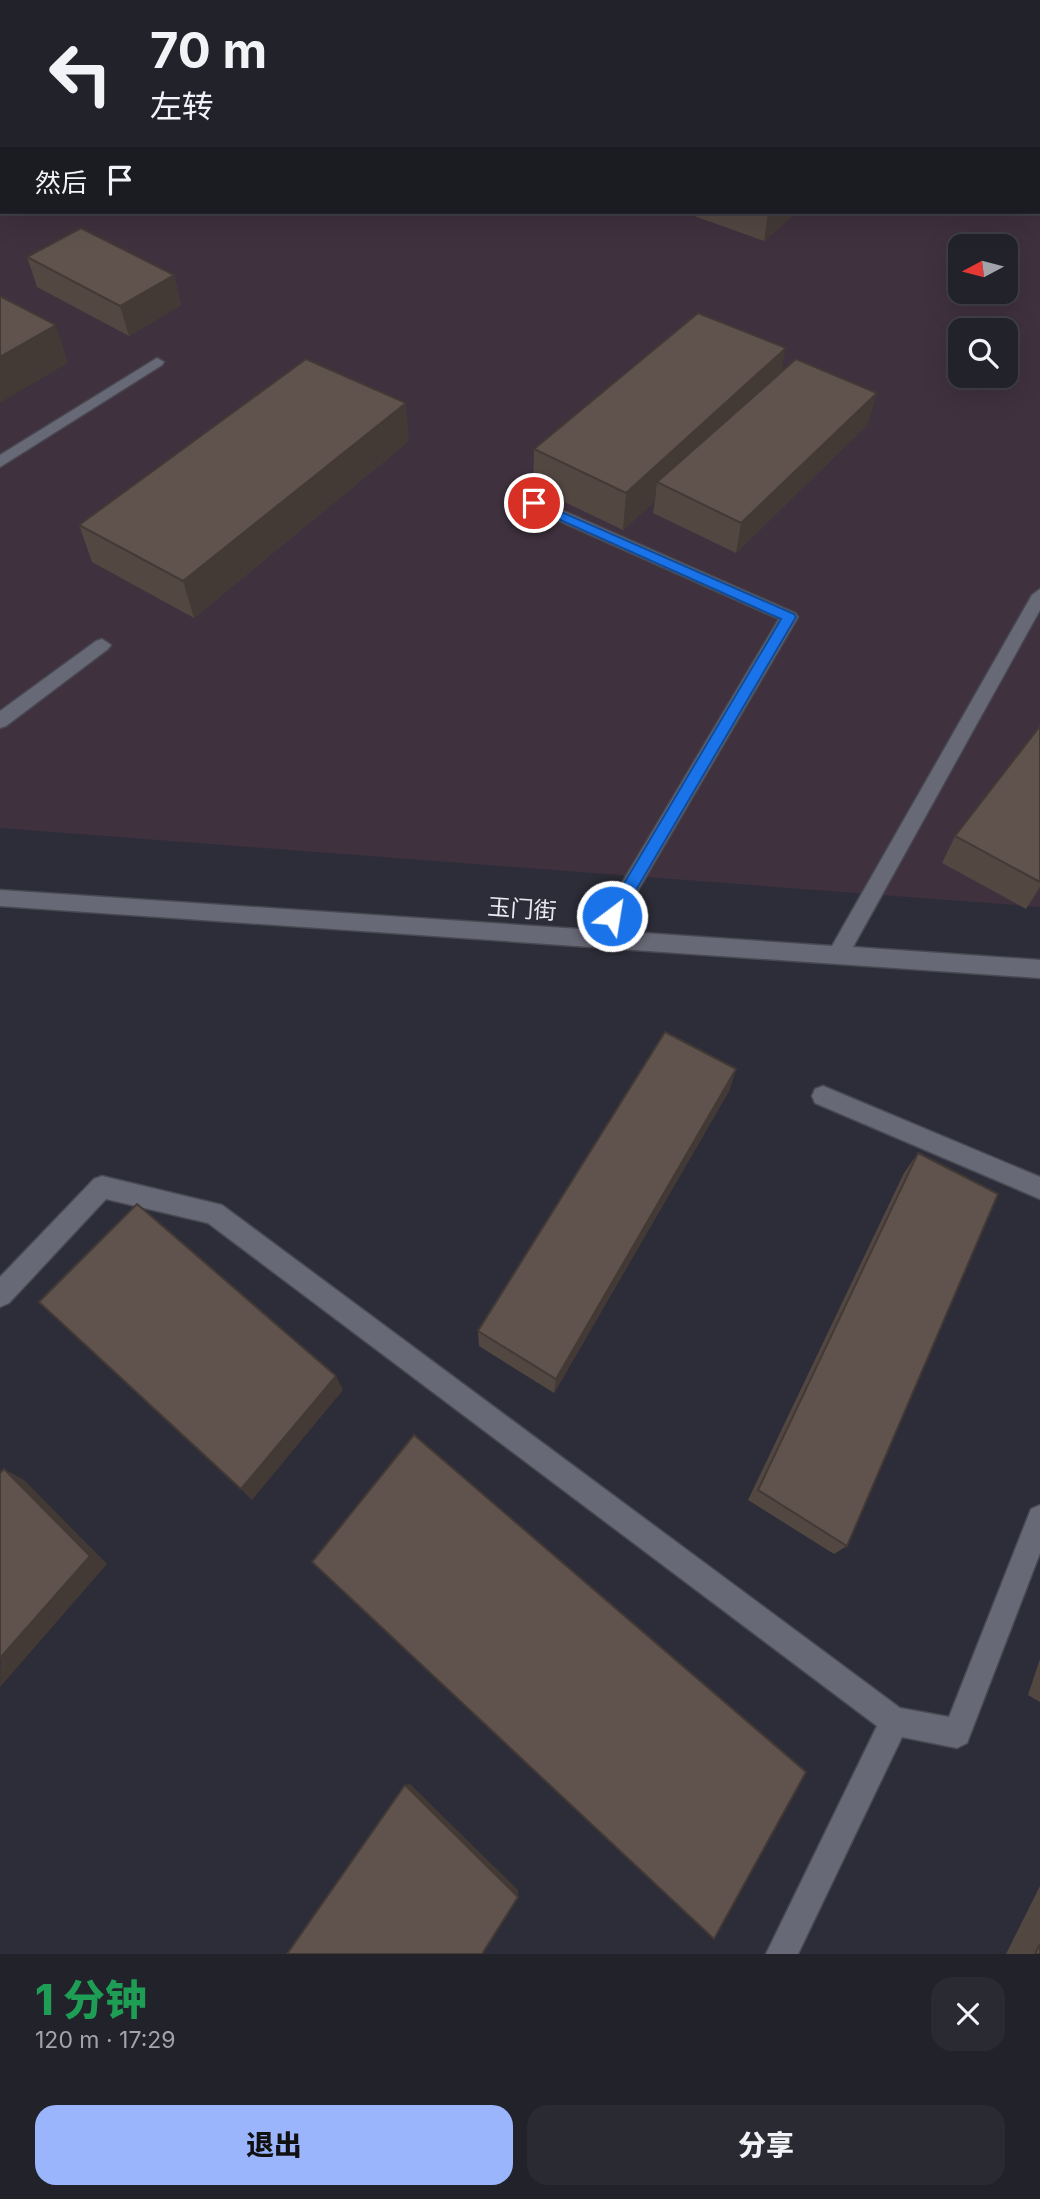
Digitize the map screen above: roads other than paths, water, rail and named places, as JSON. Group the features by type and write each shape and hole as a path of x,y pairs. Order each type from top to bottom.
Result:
{"street":[{"path":"0,462 157,362"},
{"path":"534,503 789,617 598,939"},
{"path":"837,956 1040,595"},
{"path":"0,721 102,645"},
{"name":"玉门街","path":"0,898 1040,970"},
{"path":"823,1096 1040,1188"},
{"path":"0,1295 102,1187 214,1213 894,1721 957,1733 1040,1518"},
{"path":"782,1954 894,1721"}]}
